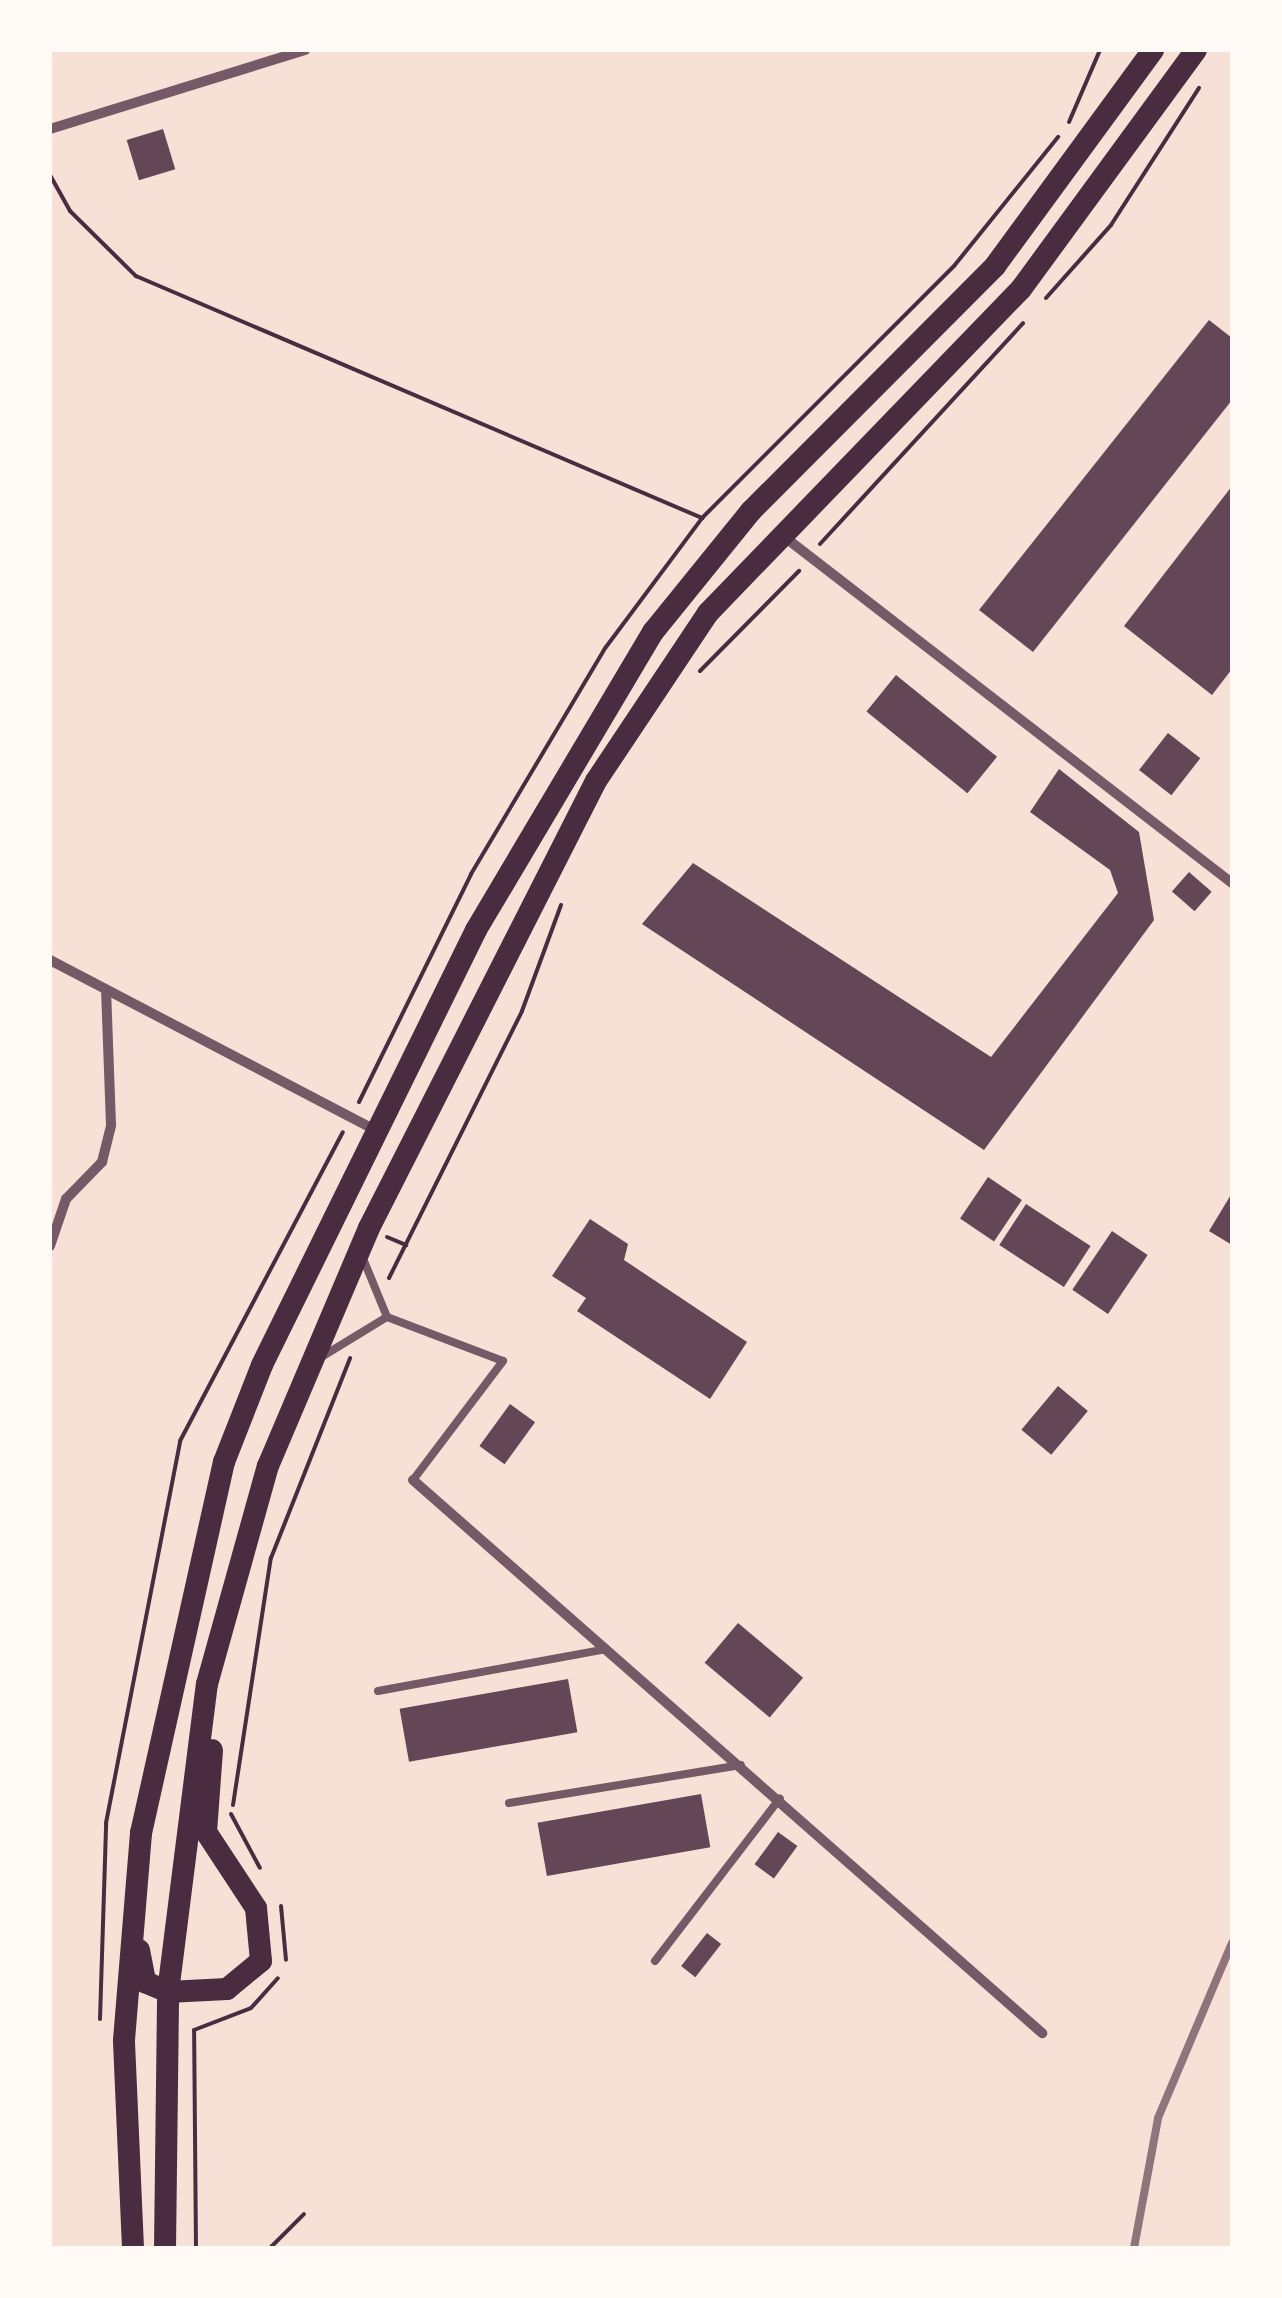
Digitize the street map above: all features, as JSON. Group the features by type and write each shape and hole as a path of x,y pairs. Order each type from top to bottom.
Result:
{"main road":[{"path":"133,2248 124,2040 142,1832 224,1462 486,913 652,632 752,511 995,266 1153,50"},
{"path":"165,2248 168,1992 207,1684 268,1466 360,1250 596,781 708,613 780,532 1021,289 1196,50"},
{"path":"142,1832 139,1972 168,1992 227,1989 261,1961 256,1908 206,1832 214,1737 207,1684"}],"street":[{"path":"50,129 306,50"},
{"path":"780,532 1232,884"},
{"path":"50,960 380,1133"},
{"path":"50,1246 66,1199 102,1162 112,1126 106,990"},
{"path":"413,1480 780,1798 1042,2033"}],"lane":[{"path":"360,1250 376,1303 386,1317 503,1360 413,1480"},
{"path":"308,1368 362,1326 386,1317"},
{"path":"378,1691 606,1649"},
{"path":"509,1804 742,1765"},
{"path":"655,1961 780,1798"}],"path":[{"path":"152,1582 180,1442 351,1120 546,737 702,518 954,266 1068,124 1100,50"},
{"path":"50,174 70,211 136,276 702,518"},
{"path":"686,687 810,559"},
{"path":"376,1303 522,1011 563,900"},
{"path":"264,1877 231,1814 271,1558 362,1326"},
{"path":"196,2248 194,2030 273,1990 289,1954 278,1900"},
{"path":"270,2248 304,2214"}],"building":[{"path":"163,129 175,169 139,180 127,140"},
{"path":"1209,320 1232,338 1232,400 1033,652 979,610"},
{"path":"1232,486 1232,669 1212,695 1124,626"},
{"path":"896,675 997,757 967,793 866,712"},
{"path":"1168,733 1200,758 1171,795 1139,770"},
{"path":"1059,769 1139,832 1154,920 984,1150 642,924 693,863 991,1057 1118,893 1110,870 1030,812"},
{"path":"1189,872 1212,892 1195,911 1172,892"},
{"path":"988,1177 1022,1200 994,1241 960,1218"},
{"path":"1232,1193 1232,1245 1209,1231"},
{"path":"1026,1204 1091,1246 1064,1287 999,1245"},
{"path":"590,1219 628,1244 624,1260 747,1342 710,1399 577,1311 586,1298 552,1276"},
{"path":"1112,1231 1148,1255 1108,1314 1072,1290"},
{"path":"1058,1386 1088,1411 1051,1455 1021,1430"},
{"path":"510,1404 535,1422 505,1464 479,1446"},
{"path":"738,1623 803,1678 770,1717 705,1663"},
{"path":"568,1679 577,1732 409,1762 400,1709"},
{"path":"701,1794 710,1847 547,1876 538,1823"},
{"path":"778,1832 797,1846 774,1878 754,1864"},
{"path":"707,1933 721,1944 695,1977 681,1966"}],"railway":[{"path":"1134,2248 1158,2118 1232,1943"}]}
